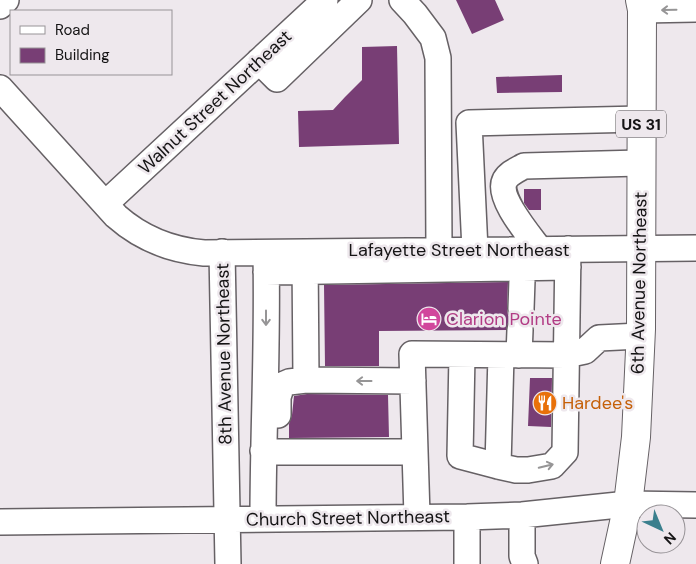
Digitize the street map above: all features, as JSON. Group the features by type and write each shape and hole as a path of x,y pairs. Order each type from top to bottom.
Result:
{"main road":[{"name":"6th Avenue Northeast","path":"615,564 628,504 636,437 640,336 641,5"}],"street":[{"path":"0,6 6,0"},
{"name":"Walnut Street Northeast","path":"105,204 325,0"},
{"path":"259,61 276,79 359,0"},
{"path":"402,0 433,38 438,58 439,250"},
{"path":"641,5 696,9"},
{"name":"8th Avenue Northeast","path":"0,88 127,226 154,242 186,251 222,252 228,564"},
{"path":"475,250 469,123 641,119"},
{"path":"498,466 510,355 521,319 528,256 512,210 503,194 504,181 512,172 524,166 640,163"},
{"name":"Lafayette Street Northeast","path":"222,252 266,262 305,262 439,250 475,250 568,258 640,249 696,248"},
{"path":"306,371 305,262 528,256"},
{"path":"462,354 460,456 516,470 552,466 565,452 568,258"},
{"path":"266,262 266,364 270,451"},
{"path":"417,516 412,354 566,355 585,351 599,338 640,336"},
{"path":"266,364 306,371 413,382"},
{"path":"263,519 278,397 282,385 306,371"},
{"path":"270,451 415,452"},
{"name":"Church Street Northeast","path":"0,522 417,516 467,517 522,515 628,504 696,504"},
{"path":"518,561 522,515"},
{"path":"467,517 467,564"}],"building":[{"path":"456,0 495,0 504,20 472,34"},
{"path":"397,46 399,144 299,147 298,111 333,110 362,80 362,47"},
{"path":"562,75 562,92 497,93 496,77"},
{"path":"524,189 541,189 541,210 529,210 524,203"},
{"name":"Clarion Pointe","path":"508,282 507,309 511,319 506,330 379,331 379,366 325,366 324,285"},
{"name":"Hardee's","path":"530,378 552,378 551,427 528,426"},
{"path":"307,394 388,395 389,437 289,438 289,424 294,396"}],"place":[{"name":"Clarion Pointe","path":"429,319"},
{"name":"Hardee's","path":"545,403"}]}
